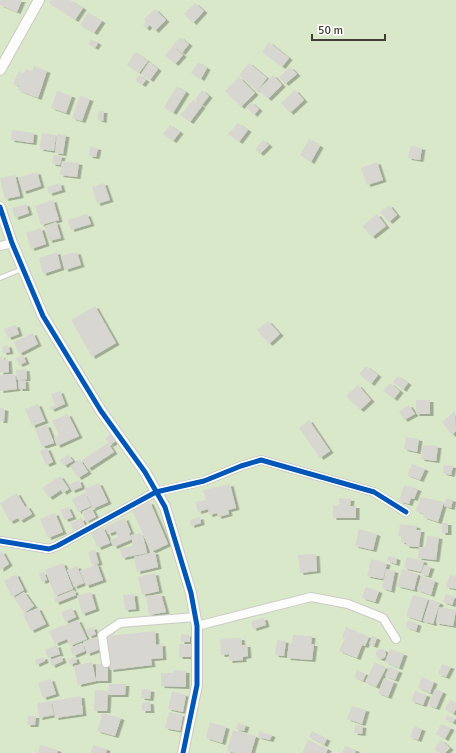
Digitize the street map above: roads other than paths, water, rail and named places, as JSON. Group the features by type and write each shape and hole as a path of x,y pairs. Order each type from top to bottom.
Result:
{"street":[{"path":"0,70 37,0"},
{"path":"0,207 12,244 43,316 101,411 145,472 165,507 191,593 196,622 197,685 183,753"},
{"path":"0,246 12,244"},
{"path":"0,542 49,549 53,548 156,492 204,481 241,466 261,460 374,492 406,512"},
{"path":"106,663 102,635 120,623 196,622 311,597 348,604 383,618 396,639"}],"lane":[{"path":"0,278 23,269"}]}
